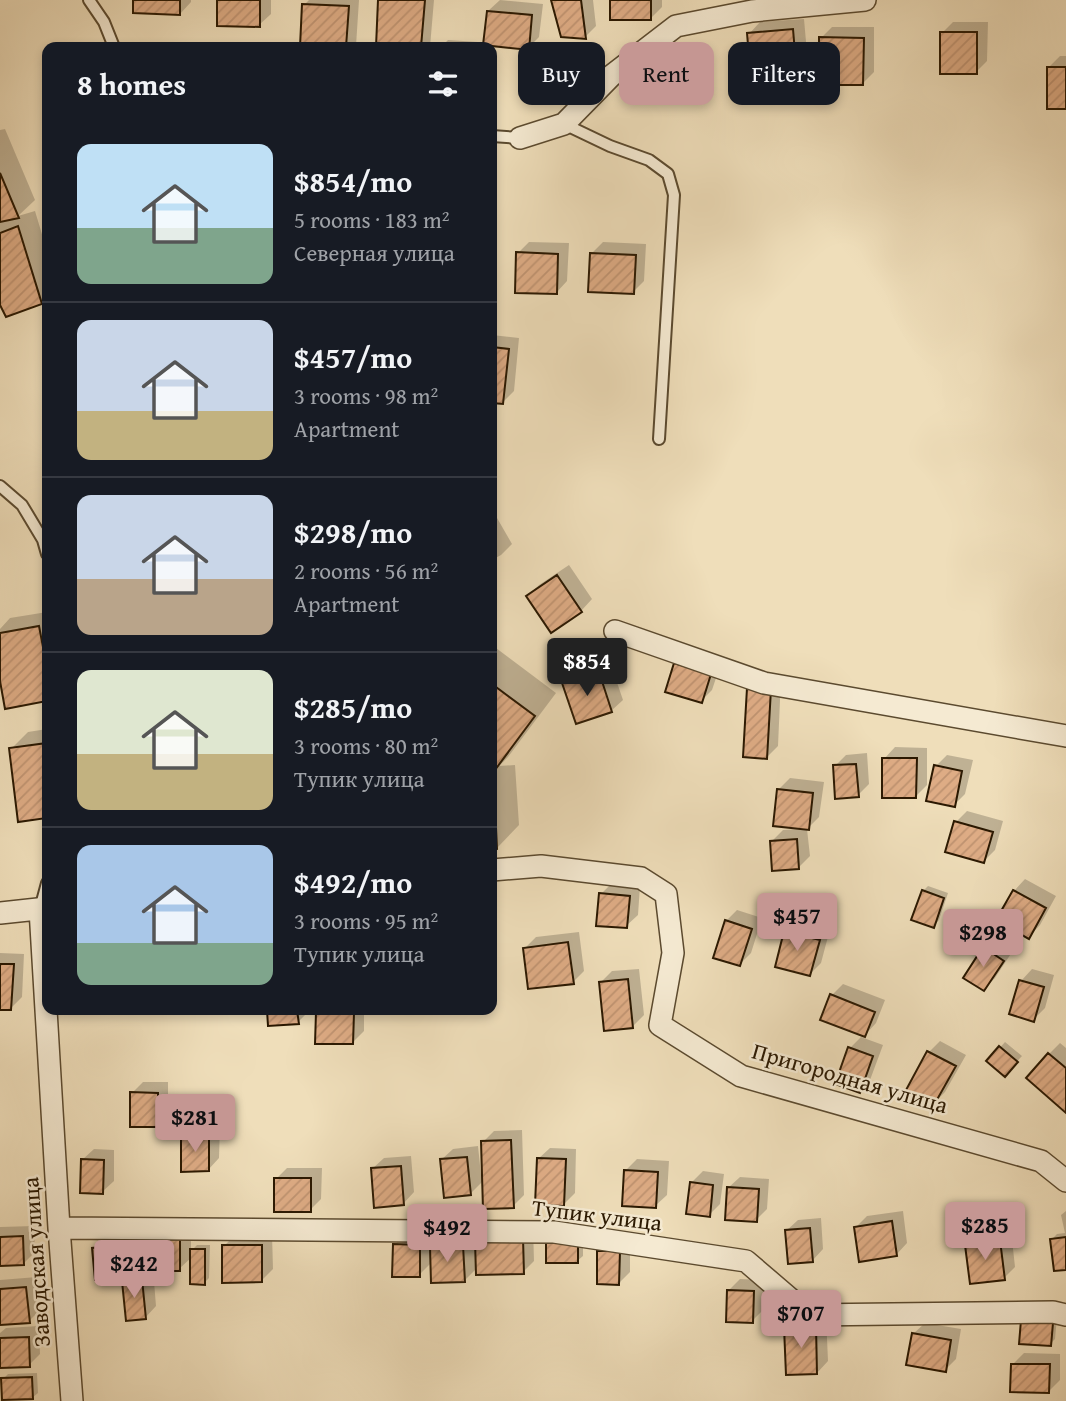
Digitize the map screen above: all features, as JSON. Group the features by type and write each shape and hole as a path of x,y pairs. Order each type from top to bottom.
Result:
{"street":[{"path":"520,138 564,124 611,76 676,26 752,11 865,0"},
{"path":"615,631 764,683 1066,736"},
{"name":"Пригородная улица","path":"497,870 541,866 641,878 666,894 673,953 660,1025 741,1076 1041,1161 1066,1181"},
{"path":"0,913 42,909"},
{"name":"Заводская улица","path":"48,1015 59,1228 72,1401"},
{"name":"Тупик улица","path":"59,1228 554,1232 746,1261 809,1315 1053,1312 1066,1315"}],"lane":[{"path":"89,0 104,22 112,42"},
{"path":"564,124 610,146 649,160 668,174 674,195 659,439"},
{"path":"497,136 520,138"},
{"path":"0,486 22,505 42,538"}],"building":[{"path":"133,0 180,0 180,15 133,13"},
{"path":"217,0 260,0 260,27 217,26"},
{"path":"378,0 425,0 421,42 376,42"},
{"path":"551,0 581,0 586,39 561,37"},
{"path":"610,0 651,0 651,20 610,20"},
{"path":"302,4 349,6 346,42 300,42"},
{"path":"487,11 532,15 530,42 518,42 518,49 497,47 497,42 483,42"},
{"path":"793,29 794,42 748,42 747,33"},
{"path":"940,32 977,32 977,74 940,74"},
{"path":"819,37 864,38 863,85 840,85 840,42 819,42"},
{"path":"1047,67 1066,67 1066,109 1047,109"},
{"path":"0,173 19,218 0,222"},
{"path":"18,226 42,304 6,317 0,305 0,233"},
{"path":"516,252 558,254 557,294 515,293"},
{"path":"590,253 636,255 634,294 588,292"},
{"path":"497,348 509,349 503,404 497,403"},
{"path":"557,575 582,612 551,633 526,596"},
{"path":"39,626 42,642 42,702 5,709 0,681 0,633"},
{"path":"674,663 711,674 702,703 665,692"},
{"path":"599,672 612,712 576,724 562,683"},
{"path":"497,688 535,716 497,767"},
{"path":"747,688 771,689 767,759 743,757"},
{"path":"42,744 42,819 18,822 9,748"},
{"path":"882,758 917,758 916,798 882,798"},
{"path":"856,764 859,797 835,799 833,765"},
{"path":"934,765 962,771 955,807 926,801"},
{"path":"777,789 813,793 809,830 773,826"},
{"path":"954,821 993,832 984,863 945,852"},
{"path":"797,839 799,869 772,871 770,841"},
{"path":"922,890 944,898 934,928 911,920"},
{"path":"1013,890 1046,908 1029,939 996,920"},
{"path":"599,893 630,896 627,928 596,926"},
{"path":"725,920 752,929 740,966 713,958"},
{"path":"784,931 820,940 810,976 775,967"},
{"path":"568,942 574,984 528,989 523,948"},
{"path":"983,947 1004,961 984,991 963,978"},
{"path":"0,964 14,964 11,1010 0,1010"},
{"path":"628,979 633,1028 604,1031 599,982"},
{"path":"1019,980 1044,987 1034,1022 1009,1014"},
{"path":"830,994 875,1012 865,1037 820,1020"},
{"path":"267,1015 298,1015 299,1024 268,1026"},
{"path":"316,1015 354,1015 353,1044 315,1044"},
{"path":"999,1046 1018,1062 1005,1077 986,1061"},
{"path":"848,1047 873,1056 860,1093 835,1084"},
{"path":"927,1051 956,1066 934,1105 906,1090"},
{"path":"1048,1053 1066,1068 1066,1113 1026,1078"},
{"path":"130,1092 158,1093 158,1127 130,1127"},
{"path":"181,1136 209,1136 209,1171 181,1172"},
{"path":"511,1140 514,1208 483,1209 481,1141"},
{"path":"467,1157 471,1195 444,1198 440,1159"},
{"path":"537,1158 566,1159 564,1206 535,1205"},
{"path":"81,1159 104,1160 103,1194 80,1193"},
{"path":"401,1166 404,1205 374,1208 371,1168"},
{"path":"624,1170 658,1172 656,1208 622,1206"},
{"path":"274,1178 311,1178 311,1212 274,1212"},
{"path":"690,1182 713,1185 710,1217 686,1214"},
{"path":"727,1187 759,1189 757,1222 725,1220"},
{"path":"892,1221 897,1256 859,1262 854,1227"},
{"path":"810,1228 813,1262 788,1264 785,1230"},
{"path":"23,1236 24,1265 0,1266 0,1237"},
{"path":"180,1236 180,1271 154,1271 154,1237"},
{"path":"1066,1237 1066,1270 1054,1271 1050,1239"},
{"path":"523,1238 524,1274 476,1275 475,1240"},
{"path":"1000,1240 1005,1280 970,1284 965,1245"},
{"path":"546,1242 578,1242 578,1263 546,1263"},
{"path":"393,1244 420,1245 420,1277 392,1277"},
{"path":"123,1245 126,1277 95,1280 92,1248"},
{"path":"222,1245 262,1245 262,1282 222,1283"},
{"path":"463,1245 465,1282 431,1283 430,1247"},
{"path":"190,1249 205,1249 205,1285 190,1284"},
{"path":"597,1251 620,1251 619,1285 597,1284"},
{"path":"142,1279 146,1319 126,1321 122,1281"},
{"path":"26,1287 30,1323 0,1325 0,1289"},
{"path":"727,1290 754,1291 753,1323 726,1322"},
{"path":"1021,1320 1053,1323 1051,1346 1019,1344"},
{"path":"816,1326 817,1374 786,1375 784,1327"},
{"path":"912,1333 951,1340 946,1372 906,1365"},
{"path":"29,1337 30,1367 0,1368 0,1338"},
{"path":"1011,1364 1050,1364 1049,1393 1010,1392"},
{"path":"32,1377 33,1399 2,1400 1,1378"}]}
